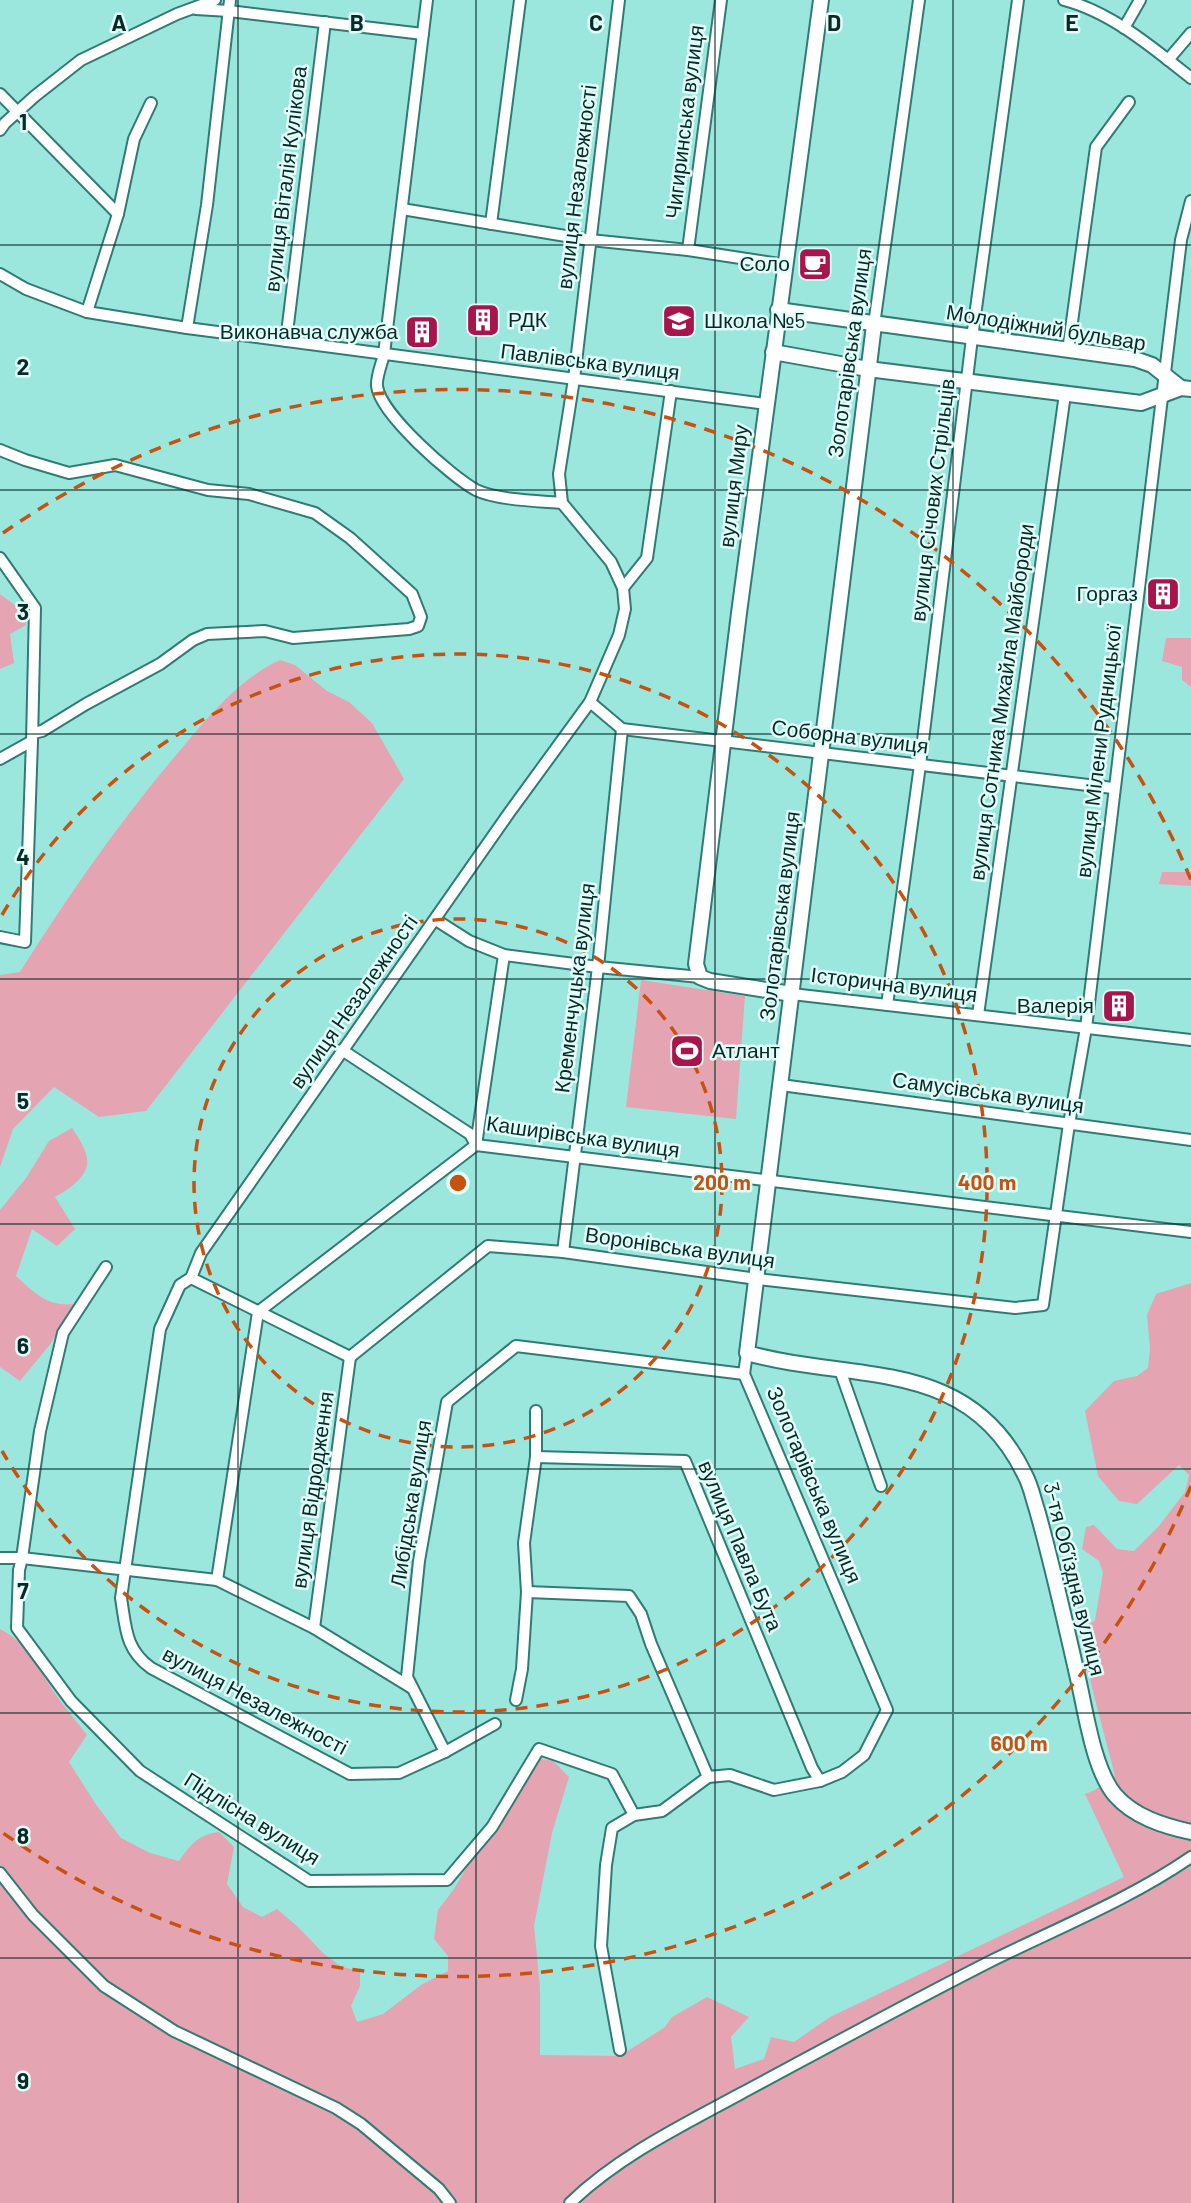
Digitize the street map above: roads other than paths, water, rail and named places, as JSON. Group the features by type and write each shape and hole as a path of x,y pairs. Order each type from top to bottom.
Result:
{"main road":[{"name":"вулиця Миру","path":"700,977 696,964 723,740 821,0"},
{"name":"Молодіжний бульвар","path":"778,310 1135,359 1152,365 1186,388"},
{"name":"Золотарівська вулиця","path":"747,1353 874,325"},
{"name":"Молодіжний бульвар","path":"773,352 868,369 1140,403 1186,388"},
{"name":"Історична вулиця","path":"700,977 710,981 792,994"},
{"name":"3-тя Обʼїздна вулиця","path":"747,1353 784,1362 892,1376 931,1387 959,1400 997,1430 1027,1477 1093,1743 1108,1786 1116,1796 1140,1814 1167,1826 1191,1832"}],"street":[{"path":"0,130 34,96 81,61 215,0"},
{"path":"427,0 384,354 377,387 388,410 404,430 452,473 477,491 506,498 562,503 611,562 624,588 648,558 671,391"},
{"path":"491,224 520,0"},
{"name":"вулиця Незалежності","path":"562,503 559,474 574,379 619,0"},
{"name":"Чигиринська вулиця","path":"688,250 720,0"},
{"name":"Золотарівська вулиця","path":"874,325 919,0"},
{"name":"вулиця Січових Стрільців","path":"887,1005 1018,0"},
{"path":"1064,0 1078,4 1124,28 1191,78"},
{"path":"1124,28 1140,0"},
{"path":"192,9 230,6 325,22 423,34"},
{"path":"187,328 207,205 230,6"},
{"name":"вулиця Віталія Кулікова","path":"286,341 325,22"},
{"path":"1168,60 1191,33"},
{"path":"0,94 118,214"},
{"path":"1069,351 1096,147 1129,102"},
{"path":"87,312 118,214 134,139 151,103"},
{"name":"вулиця Мілени Рудницької","path":"1043,1305 1086,1028 1161,396 1181,240 1191,201"},
{"path":"402,209 590,240 688,250 786,265"},
{"name":"Павлівська вулиця","path":"0,274 26,289 87,312 187,328 766,404"},
{"name":"вулиця Сотника Михайла Майбороди","path":"978,1015 1065,394"},
{"path":"0,450 69,473 115,465 208,490 249,494 315,513 350,538 412,594 421,617 418,626 409,629 293,638 265,631 207,634 193,640 160,664 86,704 0,759"},
{"path":"0,558 35,608 25,942 0,937"},
{"name":"вулиця Незалежності","path":"495,1724 445,1752 399,1773 350,1774 138,1659 125,1628 121,1598 160,1329 180,1285 191,1278 201,1253 509,813 590,702 619,635 625,609 624,588"},
{"path":"590,702 622,729"},
{"name":"Соборна вулиця","path":"622,729 1113,788"},
{"name":"Кременчуцька вулиця","path":"564,1252 598,967 622,729"},
{"name":"Історична вулиця","path":"436,920 469,941 504,954 700,977"},
{"path":"218,1580 258,1312 476,1145 504,954"},
{"name":"Історична вулиця","path":"792,994 1191,1040"},
{"name":"Каширівська вулиця","path":"342,1051 470,1135 476,1145 1191,1232"},
{"name":"Самусівська вулиця","path":"781,1085 1191,1140"},
{"name":"Воронівська вулиця","path":"350,1357 488,1246 564,1252 757,1279 1015,1308 1043,1305"},
{"name":"Підлісна вулиця","path":"106,1267 63,1333 40,1431 17,1590 17,1628 71,1701 141,1771 309,1881 447,1880 492,1827 539,1749 612,1774 634,1815"},
{"path":"191,1278 350,1357"},
{"name":"Либідська вулиця","path":"445,1752 407,1677 419,1561 447,1402 516,1346 744,1374"},
{"name":"Золотарівська вулиця","path":"747,1353 744,1374 887,1710 864,1755 842,1772 820,1781"},
{"name":"вулиця Відродження","path":"314,1628 350,1357"},
{"path":"840,1370 881,1486"},
{"path":"516,1700 522,1669 527,1592 524,1543 536,1457 536,1411"},
{"name":"вулиця Павла Бута","path":"536,1457 685,1461 807,1756 820,1781"},
{"path":"0,1558 125,1568 218,1580 314,1628 412,1688"},
{"path":"527,1592 629,1596 641,1614 655,1654 708,1777"},
{"path":"620,2050 601,1946 606,1866 612,1828 634,1815 662,1811 708,1777 730,1775 774,1790 820,1781"},
{"path":"570,2203 590,2183 653,2141 993,1960 1158,1880 1191,1857"},
{"path":"0,1873 33,1915 104,1986 174,2031 336,2108 439,2189 450,2203"}],"place":[{"name":"Соло","path":"815,264"},
{"name":"РДК","path":"483,320"},
{"name":"Школа №5","path":"679,321"},
{"name":"Виконавча служба","path":"422,332"},
{"name":"Горгаз","path":"1163,594"},
{"name":"Валерія","path":"1119,1006"},
{"name":"Атлант","path":"687,1051"}]}
